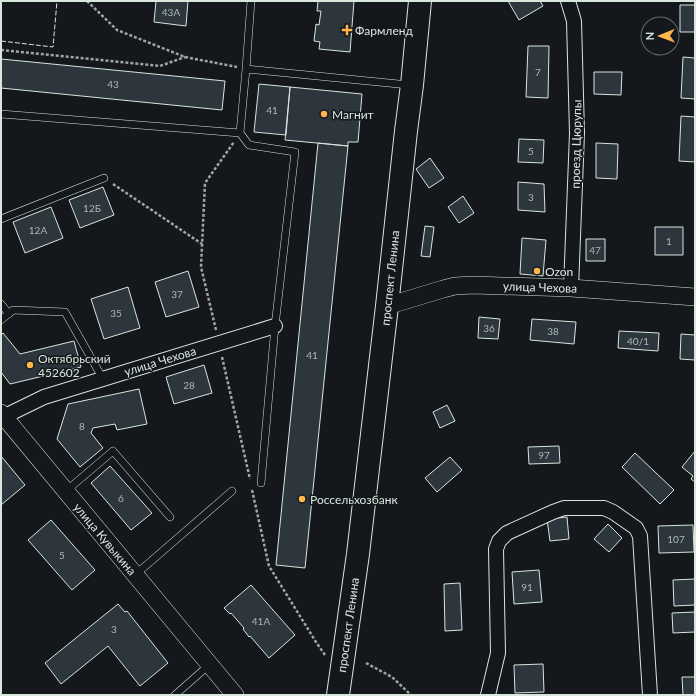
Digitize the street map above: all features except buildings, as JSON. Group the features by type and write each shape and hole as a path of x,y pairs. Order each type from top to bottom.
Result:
{"main road":[{"name":"проспект Ленина","path":"338,695 358,554 412,85 420,1"},
{"name":"проспект Ленина","path":"352,695 351,681 358,554"}],"street":[{"name":"проезд Цюрупы","path":"568,1 574,21 577,133 571,288"},
{"name":"улица Чехова","path":"387,306 455,286 473,285 571,288 695,297"},
{"name":"улица Чехова","path":"2,416 44,397 275,326"},
{"name":"улица Кувыкина","path":"2,416 235,695"},
{"path":"488,695 498,653 496,549 499,542 507,533 564,508 604,508 613,512 636,528 640,536 650,695"},
{"name":"улица Кувыкина","path":"210,665 231,695"}],"lane":[{"path":"251,1 240,133 249,146 295,152 275,326 261,483"},
{"path":"246,69 412,85"},
{"path":"1,114 240,133"},
{"path":"1,219 104,178"},
{"path":"1,304 8,314"},
{"path":"1,320 13,310 65,312 103,379"},
{"path":"66,492 113,451 170,517"},
{"path":"135,576 232,491"},
{"path":"174,695 210,665"}],"path":[{"path":"87,1 117,30 185,57 246,69"},
{"path":"1,50 160,66 185,57"},
{"path":"240,133 205,183 201,267 250,481"},
{"path":"104,178 202,244"},
{"path":"252,489 269,566 327,658"},
{"path":"366,663 392,676 411,695"}],"fence":[{"path":"1,41 53,47 57,1"}],"place":[{"name":"Фармленд","path":"347,30"},
{"name":"Магнит","path":"324,114"},
{"name":"Ozon","path":"537,271"},
{"name":"Октябрьский 452602","path":"30,365"},
{"name":"Россельхозбанк","path":"302,499"}]}
